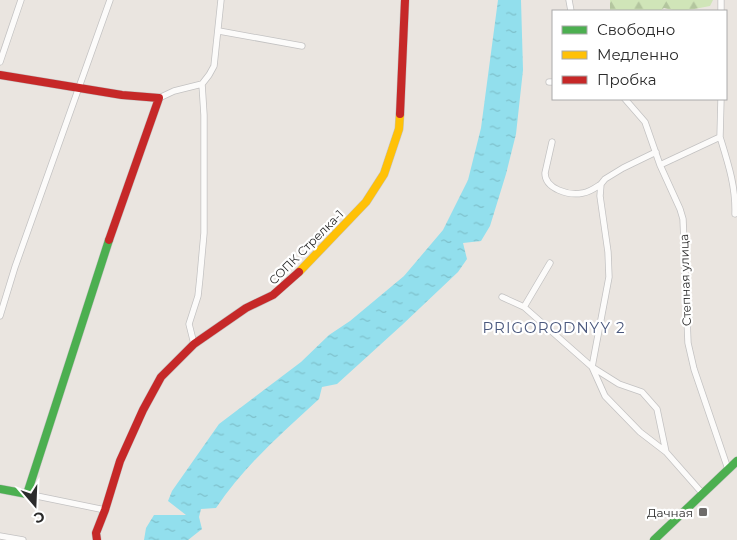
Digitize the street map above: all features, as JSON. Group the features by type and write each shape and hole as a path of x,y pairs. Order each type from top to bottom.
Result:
{"street":[{"path":"0,62 21,0"},
{"path":"0,316 15,267 110,0"},
{"path":"0,74 122,95 159,98 174,91 202,84 214,66 221,0"},
{"name":"СОПК Стрелка-1","path":"97,540 96,534 120,461 161,377 194,344 246,308 273,295 301,270 366,202 384,174 399,129 405,0"},
{"path":"219,31 302,46"},
{"path":"194,344 189,324 198,296 204,240 204,115 202,84"},
{"path":"27,494 96,287 113,228 159,98"},
{"name":"Степная улица","path":"628,100 645,122 660,165 680,208 683,220 688,343 694,369 728,469"},
{"path":"721,100 720,137 734,188 735,214"},
{"path":"660,165 720,137"},
{"path":"552,142 545,178 550,185 576,194 591,190 623,168 656,152"},
{"path":"601,184 600,196 608,252 609,277 592,367 605,396 640,432 666,452 703,494"},
{"path":"524,307 550,263"},
{"path":"502,297 524,307 592,367 619,384 642,392 657,409 666,452"},
{"path":"654,540 737,461"},
{"path":"0,489 105,510"},
{"path":"0,536 23,540"}],"green space":[{"path":"610,0 713,0 710,6 687,10 664,8 661,10 610,10"}],"water":[{"path":"498,0 521,0 523,70 516,134 490,226 481,241 463,243 467,259 458,272 337,384 322,387 319,399 251,464 216,508 201,509 199,517 202,529 188,540 144,540 146,528 154,515 186,515 168,501 172,491 219,424 301,362 329,335 350,321 404,276 443,230 468,180 481,128"}],"traffic: fast":[{"path":"0,489 27,494 109,240"},
{"path":"654,540 737,461"}],"traffic: slow":[{"path":"299,272 366,202 384,174 399,129 400,114"}],"traffic: jam":[{"path":"400,114 405,0"},
{"path":"0,75 122,95 159,98 109,240"},
{"path":"97,540 96,533 120,461 143,410 161,377 194,344 246,308 273,295 299,272"}],"place":[{"name":"Дачная","path":"703,512"}],"district":[{"name":"PRIGORODNYY 2","path":"554,327"}]}
